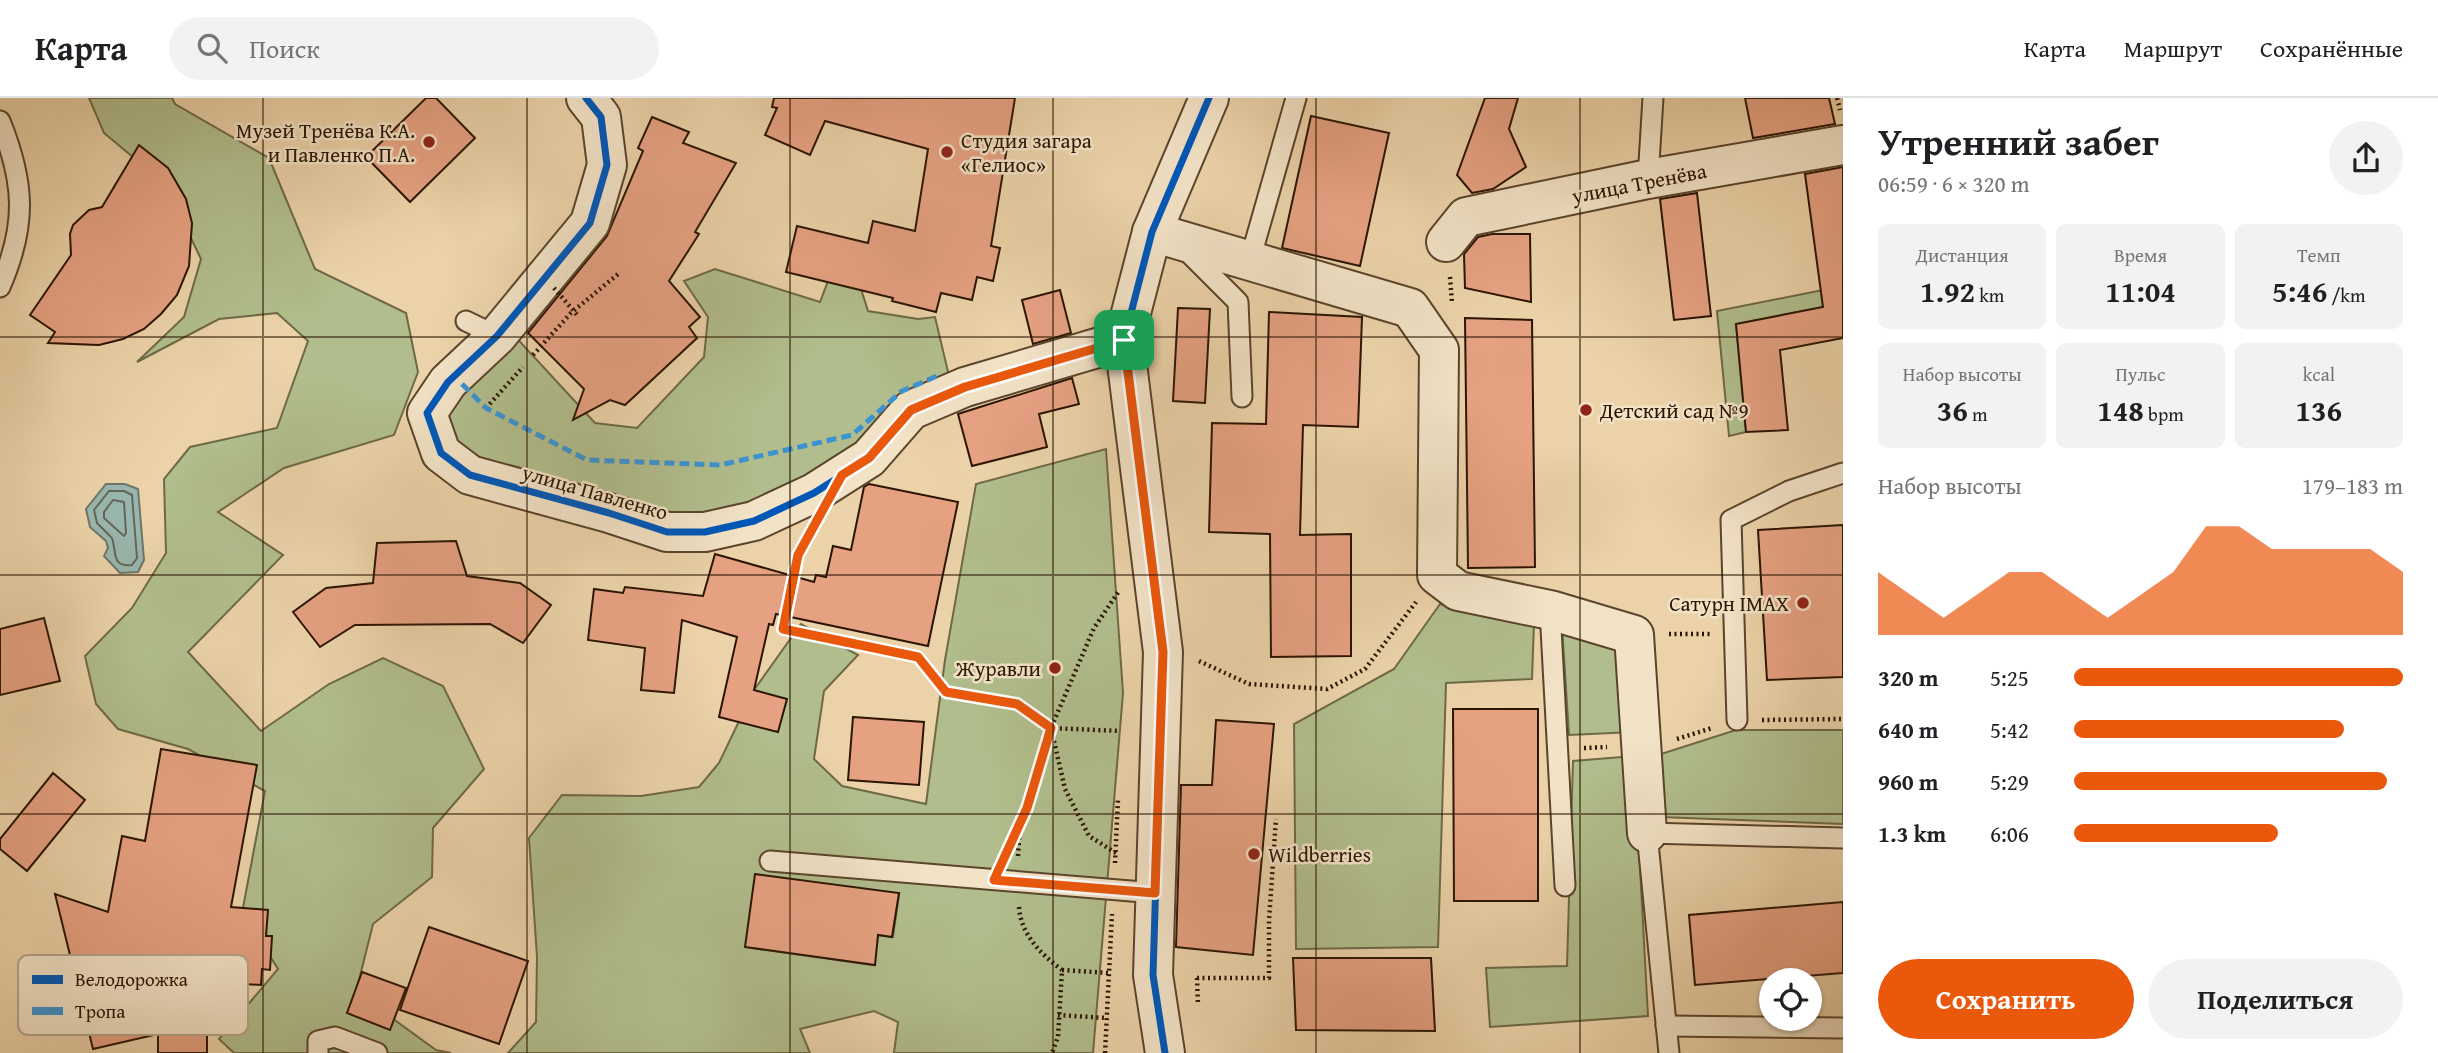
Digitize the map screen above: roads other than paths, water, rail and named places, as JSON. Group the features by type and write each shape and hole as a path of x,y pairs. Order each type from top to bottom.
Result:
{"street":[{"name":"улица Павленко","path":"586,98 601,117 607,165 590,223 481,329 458,380 428,413 441,453 470,475 610,513 667,532 705,532 754,522 814,492 869,458 911,410 965,387 1124,340"},
{"path":"1165,1053 1153,975 1163,652 1124,340 1162,235 1199,104"},
{"name":"улица Тренёва","path":"1446,242 1466,217 1648,179 1843,145"},
{"path":"1162,235 1410,307 1440,350 1437,575 1458,591 1549,610 1633,635 1643,745 1647,833"}],"lane":[{"path":"1250,260 1296,98"},
{"path":"1648,179 1653,98"},
{"path":"0,121 10,145 22,202 15,254 0,287"},
{"path":"1162,235 1238,302 1242,397"},
{"path":"1737,720 1731,520 1790,491 1843,473"},
{"path":"1549,610 1565,886"},
{"path":"1669,1053 1647,833 1843,838"},
{"path":"770,861 1155,893"},
{"path":"1666,1026 1843,1028"},
{"path":"318,1053 318,1041 335,1037 377,1053"}],"water":[{"path":"106,484 125,484 138,489 144,560 138,572 120,573 104,556 108,548 106,541 90,527 86,509"}],"place":[{"name":"Музей Тренёва К.А. и Павленко П.А.","path":"429,142"},
{"name":"Студия загара «Гелиос»","path":"947,152"},
{"name":"Детский сад №9","path":"1586,410"},
{"name":"Сатурн IMAX","path":"1803,603"},
{"name":"Журавли","path":"1055,668"},
{"name":"Wildberries","path":"1254,854"}]}
